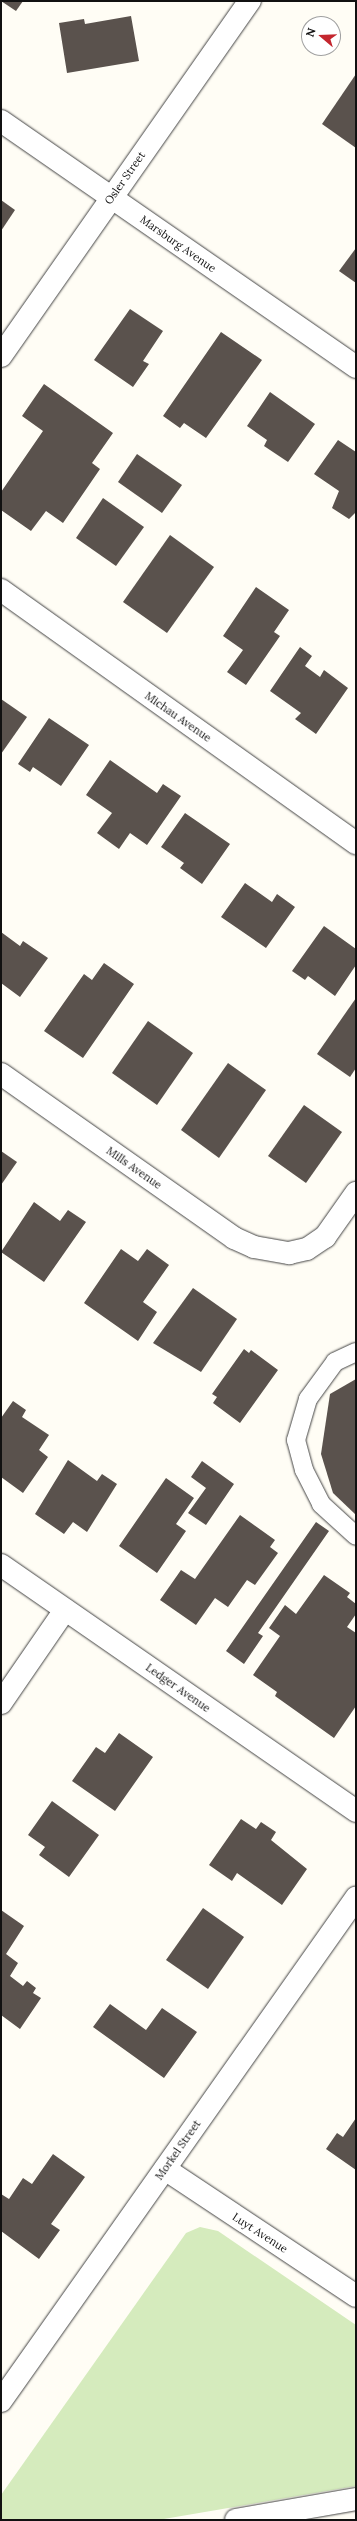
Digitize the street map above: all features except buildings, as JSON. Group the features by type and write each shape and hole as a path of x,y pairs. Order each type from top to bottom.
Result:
{"street":[{"name":"Osler Street","path":"1,356 250,1"},
{"name":"Marsburg Avenue","path":"1,120 356,367"},
{"name":"Michau Avenue","path":"1,590 356,843"},
{"name":"Mills Avenue","path":"1,1074 234,1238 272,1251 289,1253 307,1249 325,1237 356,1193"},
{"name":"Ledger Avenue","path":"1,1565 356,1811"},
{"path":"1,1703 65,1610"},
{"name":"Morkel Street","path":"1,2401 356,1898"},
{"name":"Luyt Avenue","path":"164,2169 356,2296"},
{"path":"236,2520 356,2499"}],"lane":[{"path":"356,1352 335,1362 308,1399 296,1440 304,1470 321,1504 356,1536"}],"green space":[{"path":"200,2227 218,2231 356,2325 356,2486 158,2520 1,2520 1,2495 186,2233"}]}
